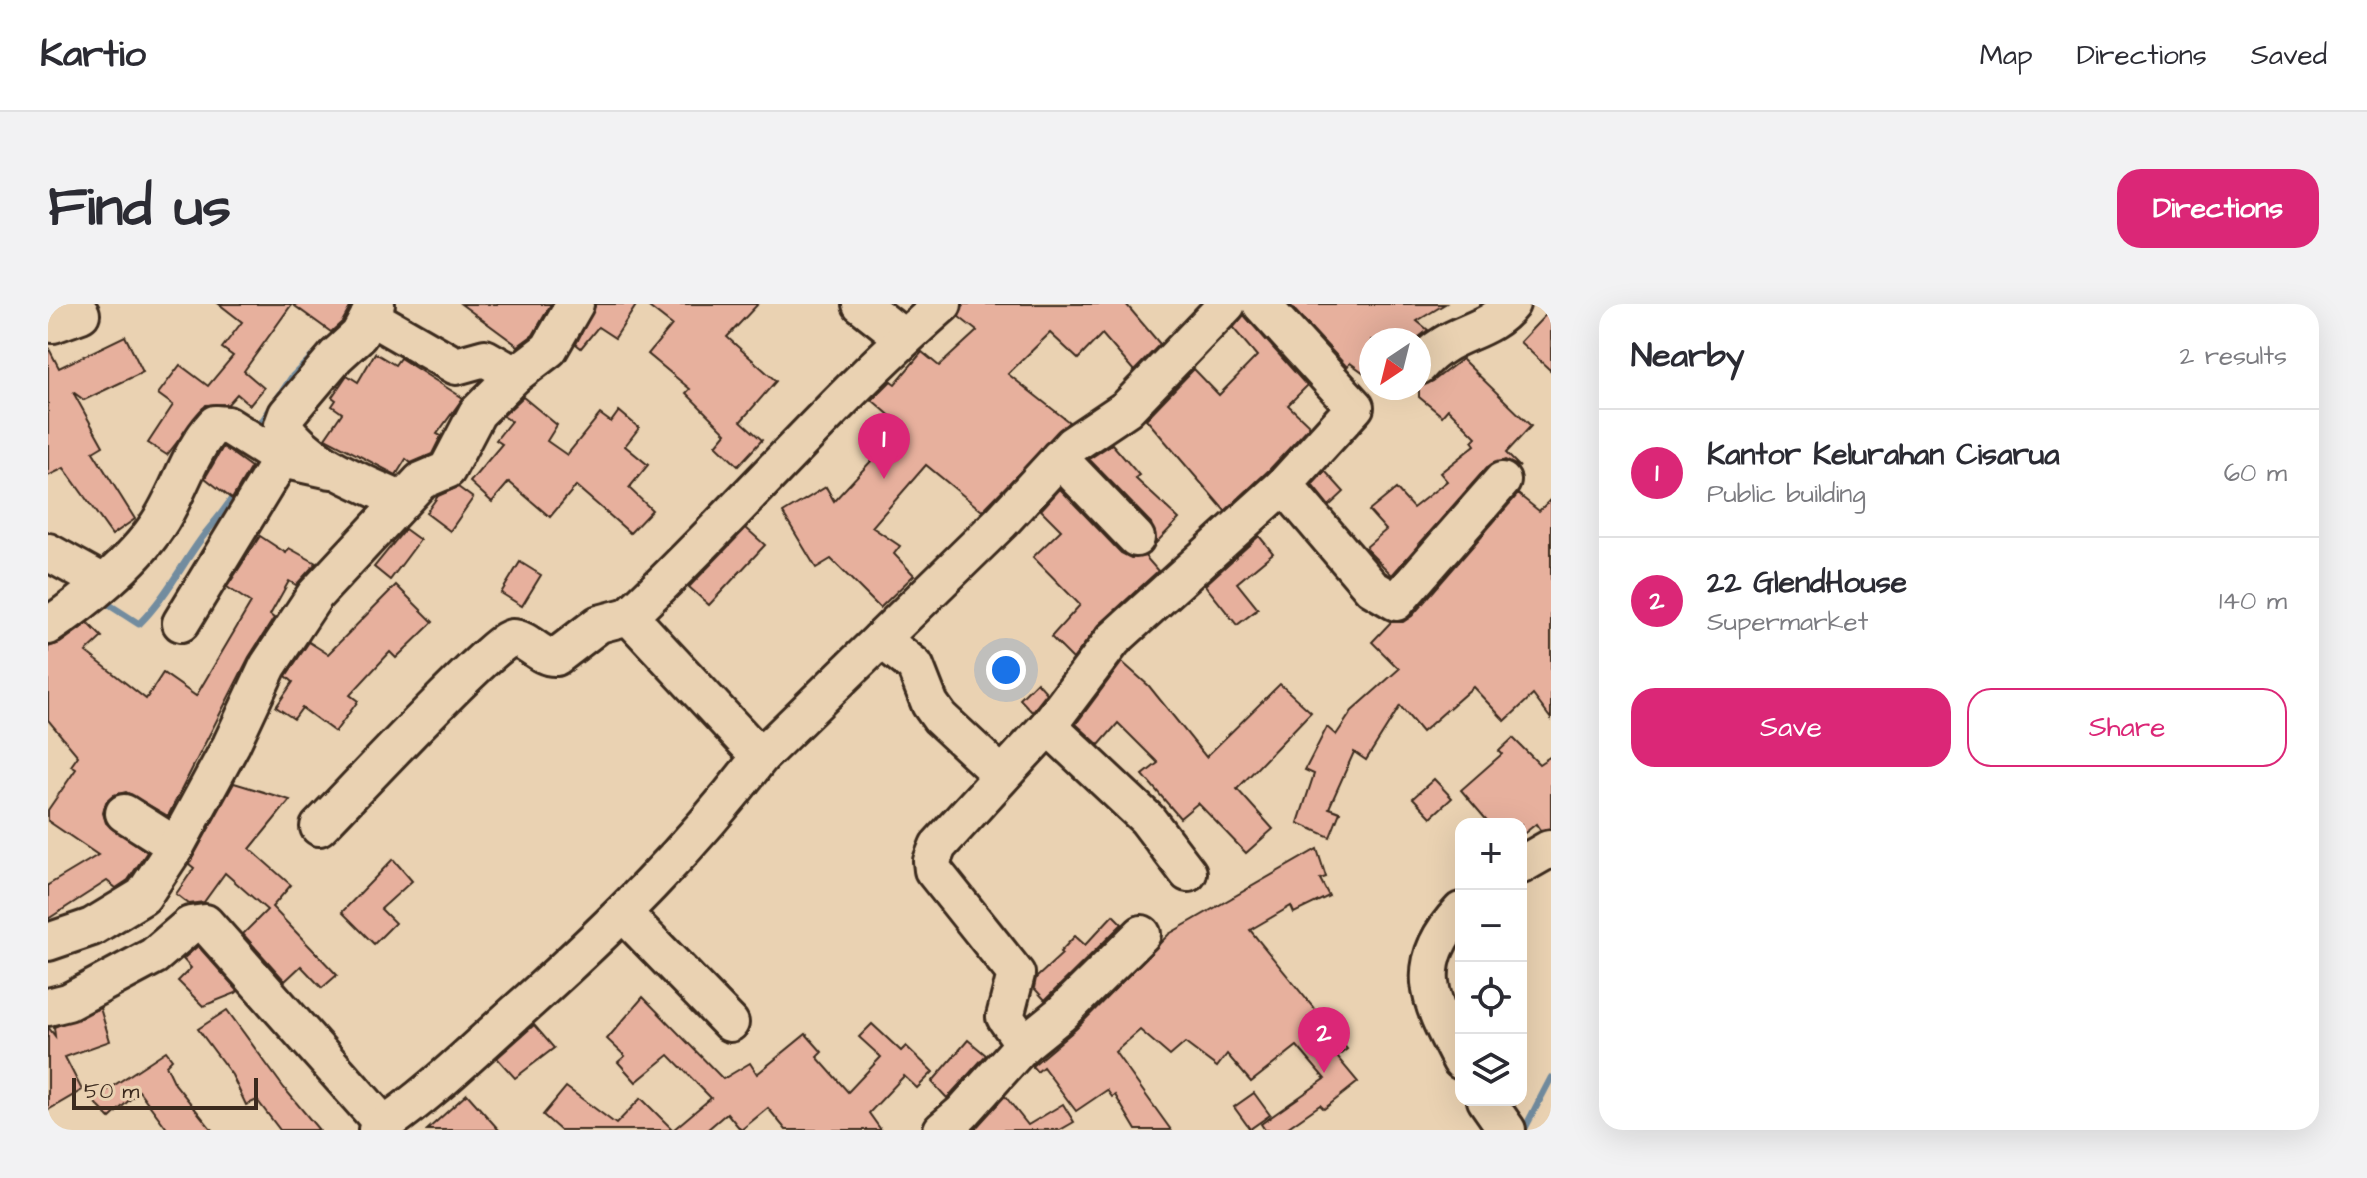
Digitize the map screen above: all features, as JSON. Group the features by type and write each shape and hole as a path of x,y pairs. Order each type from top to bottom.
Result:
{"street":[{"path":"48,942 92,927 143,896 176,846 231,745 268,666 315,595 400,500 421,481 447,470 477,413 515,375 549,349 575,304"},
{"path":"861,304 904,338"},
{"path":"319,827 467,675 507,640 517,639 544,656 556,657 599,624 629,616 904,338 943,304"},
{"path":"48,1007 68,1002 154,956 190,925 205,923 380,1127 465,1060 624,914 712,819 760,757 1001,522 1059,458 1089,432 1127,408 1227,304"},
{"path":"1024,1044 1005,1017 1016,974 950,894 933,870 932,861 938,846 1048,726 1113,640 1284,485 1355,407 1261,304"},
{"path":"1431,354 1444,342 1489,324 1511,304"},
{"path":"331,470 287,430 283,421 336,356 359,335 372,310 456,366 485,358 515,375"},
{"path":"48,626 102,582 157,527 192,453 215,424 227,425 281,459 351,474 400,500"},
{"path":"1059,458 1136,538"},
{"path":"181,623 281,459"},
{"path":"1284,485 1372,588 1389,601 1396,602 1502,481"},
{"path":"48,552 102,582"},
{"path":"629,616 760,757"},
{"path":"881,639 915,666 930,704 940,718 1001,775"},
{"path":"1048,726 1147,819 1188,873"},
{"path":"124,813 176,846"},
{"path":"624,914 730,1023"},
{"path":"1455,919 1437,944 1427,973 1432,1004 1455,1049"},
{"path":"942,1130 962,1113 1024,1044 1061,1014 1142,934"},
{"path":"1490,1106 1507,1130"}],"building":[{"path":"219,304 292,304 244,371 264,388 250,405 237,394 228,404 206,405 167,455 148,443 173,405 158,394 180,365 208,386 233,356 222,348 242,322"},
{"path":"292,304 352,304 342,322 331,332"},
{"path":"461,304 551,304 533,335 518,346"},
{"path":"596,304 637,304 615,338 598,327 581,348 576,344"},
{"path":"645,304 758,304 727,337 776,381 741,421 762,440 738,466 716,445 726,433 686,393 690,389 648,354 672,325"},
{"path":"963,304 1126,304 1160,344 1134,371 1102,334 1078,359 1050,333 1008,374 1069,422 982,511 926,465 872,527 900,546 894,554 914,575 880,608 831,559 816,568 783,513 826,487 834,501 899,431 902,426 872,400 891,381 895,384 922,352 939,366 977,331 959,317"},
{"path":"1289,304 1445,304 1417,321 1426,328 1359,328 1359,369 1350,363 1347,367"},
{"path":"1551,309 1551,371 1520,342"},
{"path":"1244,315 1307,386 1288,405 1310,426 1225,511 1146,419 1194,369 1219,395 1257,356 1233,328"},
{"path":"125,336 143,372 84,400 73,392 103,446 93,452 135,519 112,535 64,468 48,476 48,347 59,368"},
{"path":"375,353 395,365 400,358 463,398 437,434 441,436 432,454 411,463 406,459 396,475 325,438 342,413 332,406 336,400 332,397 347,375 358,382"},
{"path":"1462,359 1531,426 1506,453 1520,467 1505,460 1487,467 1392,575 1365,548 1386,530 1369,511 1396,489 1413,508 1447,481 1440,473 1475,445 1472,441 1476,437 1448,409 1442,416 1423,400 1431,400 1433,381"},
{"path":"523,397 557,425 547,441 567,455 600,414 611,422 619,411 639,428 625,446 648,465 629,488 652,510 630,533 576,486 550,517 509,482 492,502 470,482 502,444 496,440 511,421 503,416"},
{"path":"1112,444 1139,475 1135,478 1179,519 1156,543 1151,523 1089,459"},
{"path":"223,447 251,467 232,499 205,478"},
{"path":"1325,471 1344,492 1329,506 1312,485"},
{"path":"458,487 473,498 450,531 426,513 438,496"},
{"path":"1060,489 1121,553 1131,558 1145,556 1158,571 1099,625 1073,659 1051,637 1080,605 1033,557 1061,530 1041,510"},
{"path":"1518,494 1539,511 1551,499 1551,719 1533,695 1505,721 1473,687 1422,732 1400,706 1366,760 1354,752 1329,808 1340,812 1330,837 1298,823 1314,774 1305,770 1327,727 1336,735 1352,711 1399,669 1372,642 1391,622 1403,622 1412,616"},
{"path":"746,528 765,545 709,605 689,587"},
{"path":"405,529 420,540 390,580 374,567"},
{"path":"260,536 286,553 289,548 316,563 296,585 289,581 270,615 274,618 249,657 168,816 126,792 114,795 106,802 103,813 106,823 147,852 128,880 116,888 107,881 48,919 48,885 98,855 48,821 48,810 76,769 71,766 78,756 48,720 48,647 60,643 88,623 102,637 86,652 146,699 163,673 196,696 251,603 227,587"},
{"path":"1259,536 1273,553 1237,583 1258,609 1237,625 1205,585"},
{"path":"520,562 541,575 522,606 501,593"},
{"path":"396,585 433,622 396,658 390,652 350,695 358,701 335,732 302,708 294,719 276,707 293,682 286,676 309,642 328,654"},
{"path":"1122,662 1149,686 1206,757 1280,684 1311,712 1237,789 1273,829 1246,853 1198,803 1180,818 1143,775 1158,763 1118,723 1099,745 1076,724"},
{"path":"1037,682 1047,693 1032,712 1020,699"},
{"path":"1513,738 1539,764 1551,756 1551,828 1540,830 1536,824 1527,831 1527,818 1485,818 1461,790 1502,754 1499,751"},
{"path":"1434,779 1452,798 1431,817 1413,798"},
{"path":"234,783 290,800 250,849 291,885 272,907 337,975 322,988 301,966 285,981 243,934 267,910 225,873 204,902 189,904 176,894 194,868 189,864"},
{"path":"1317,849 1326,877 1320,879 1329,896 1294,913 1291,906 1250,930 1347,1049 1337,1057 1358,1082 1324,1109 1320,1105 1284,1130 1265,1130 1261,1124 1325,1079 1297,1046 1251,1082 1227,1054 1217,1067 1185,1043 1170,1056 1140,1030 1115,1052 1171,1130 1136,1130 1115,1095 1112,1097 1107,1090 1076,1111 1043,1067 1037,1072 1032,1066 1076,1029 1169,934"},
{"path":"393,859 412,881 381,909 395,923 374,944 342,912"},
{"path":"1113,915 1122,924 1045,1000 1034,988 1036,978 1062,954 1060,952 1075,936 1085,945"},
{"path":"198,946 238,991 236,993 203,1006 178,981 191,968 183,959"},
{"path":"643,997 723,1079 750,1063 757,1074 806,1034 822,1052 817,1057 848,1092 881,1057 859,1037 872,1024 901,1051 906,1046 933,1072 917,1088 904,1076 869,1113 881,1130 786,1130 768,1108 741,1130 727,1113 707,1130 673,1130 711,1098 669,1055 636,1082 618,1062 625,1056 607,1039"},
{"path":"100,1008 110,1041 65,1057 82,1090 48,1110 48,1027 55,1036 54,1027"},
{"path":"227,1010 319,1130 280,1130 257,1100 246,1105 232,1075 198,1029"},
{"path":"534,1025 554,1048 515,1078 497,1058"},
{"path":"968,1040 986,1055 947,1098 932,1082"},
{"path":"166,1051 172,1059 166,1065 175,1084 212,1130 168,1130 139,1091 110,1118 92,1100"},
{"path":"566,1087 616,1124 641,1098 673,1130 560,1130 543,1115"},
{"path":"1254,1093 1270,1115 1250,1129 1234,1107"},
{"path":"467,1094 499,1130 427,1130"},
{"path":"1005,1096 1028,1125 1063,1104 1074,1122 1060,1130 974,1130"}],"waterway":[{"path":"255,432 292,377 324,345"},
{"path":"100,599 139,624 165,593 237,489"},
{"path":"1524,1130 1551,1078"}],"place":[{"name":"Kantor Kelurahan Cisarua","path":"884,479"},
{"name":"22 GlendHouse","path":"1324,1073"}]}
